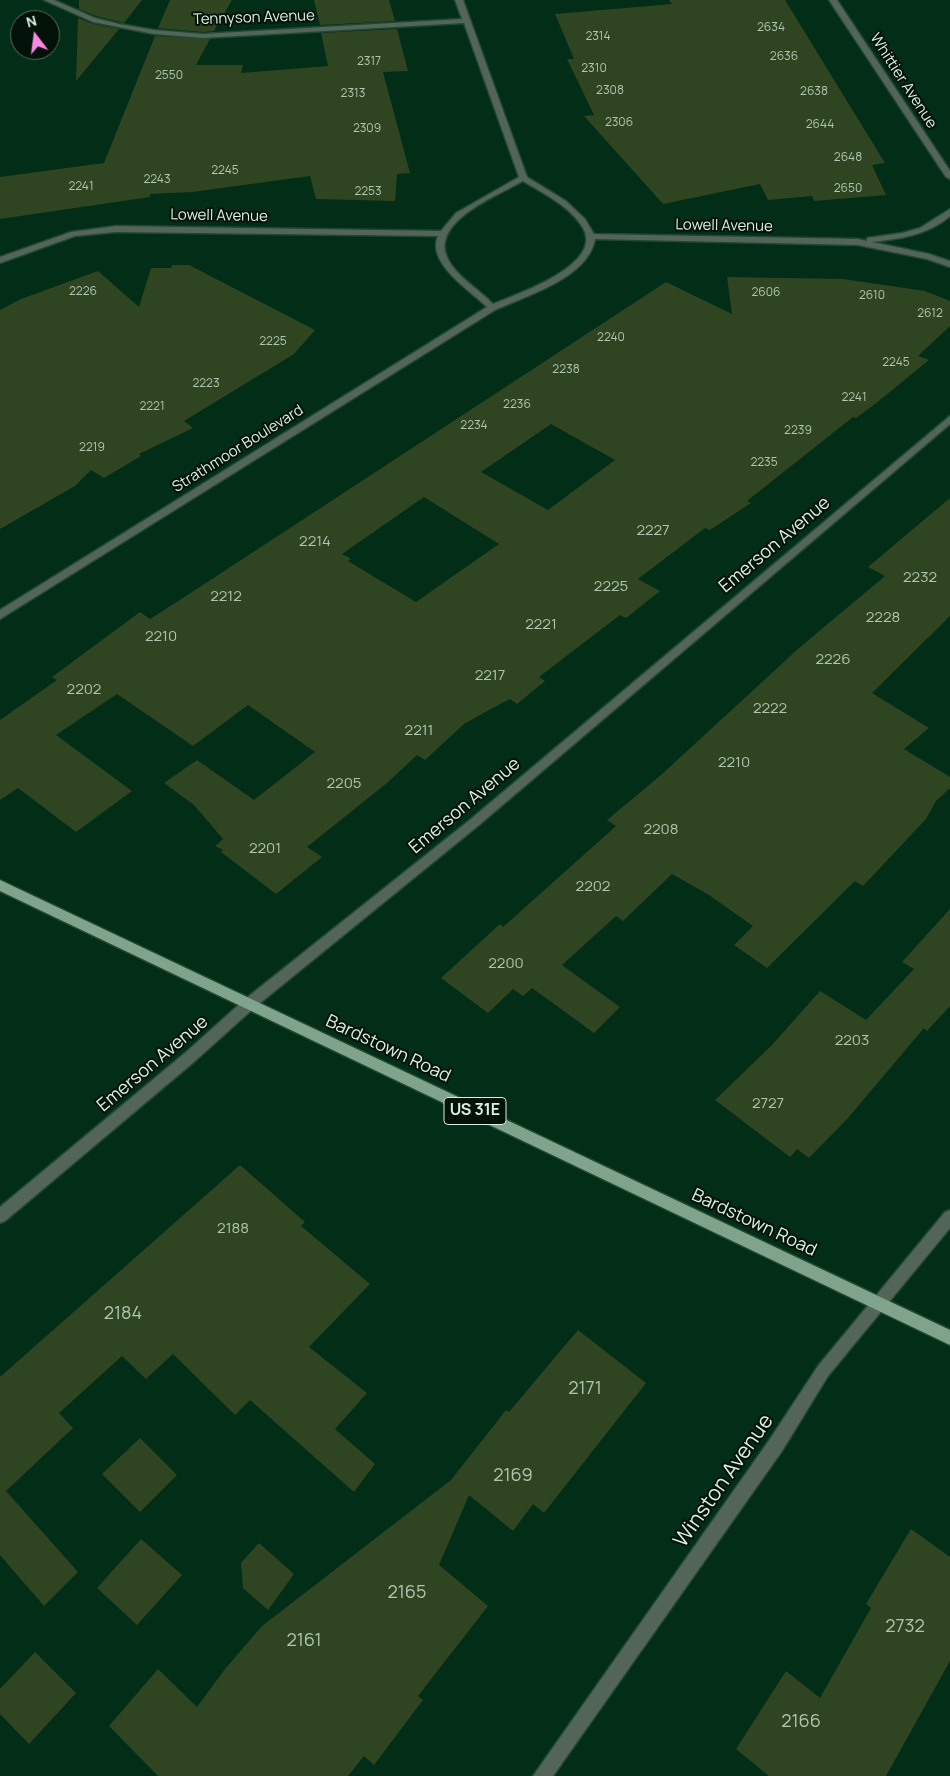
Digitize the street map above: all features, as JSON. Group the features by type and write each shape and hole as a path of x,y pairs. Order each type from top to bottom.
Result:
{"main road":[{"name":"Bardstown Road","path":"0,885 950,1338"}],"street":[{"name":"Tennyson Avenue","path":"48,0 94,20 119,26 154,32 203,36 466,21"},
{"path":"459,0 523,178 567,205 581,220 591,236 590,248 584,259 565,273 492,308 475,290 454,274 443,257 440,245 442,234 448,223 458,214 523,178"},
{"name":"Whittier Avenue","path":"833,0 950,177"},
{"name":"Lowell Avenue","path":"591,236 858,242 898,238 926,228 950,212"},
{"name":"Lowell Avenue","path":"0,260 74,234 116,228 442,234"},
{"name":"Lowell Avenue","path":"858,242 950,264"},
{"name":"Strathmoor Boulevard","path":"0,615 492,308"},
{"name":"Emerson Avenue","path":"0,1216 190,1057 249,1004 475,822 950,419"},
{"name":"Winston Avenue","path":"542,1776 770,1453 823,1371 950,1217"}],"building":[{"path":"79,0 142,0 124,23 96,16 79,9"},
{"path":"170,0 232,0 214,31 203,32 158,28"},
{"path":"314,0 389,0 395,21 320,25"},
{"path":"669,0 785,0 885,163 872,165 886,195 814,201 812,196 768,200 760,184 663,204 584,116 594,115 567,59 574,59 555,14 672,4"},
{"path":"78,18 93,24 119,29 76,81"},
{"path":"397,29 408,71 383,72 410,173 397,174 395,201 316,199 310,176 192,192 150,194 150,197 0,219 0,177 104,163 155,36 210,39 196,65 243,65 241,73 328,66 321,33"},
{"path":"172,265 189,265 315,330 294,354 184,421 193,428 139,454 141,456 104,478 91,470 75,486 0,529 0,310 21,299 98,271 139,307 151,268 171,268"},
{"path":"727,277 843,279 925,291 950,301 950,326 918,356 929,360 875,404 856,418 853,417 747,501 751,503 710,530 705,528 638,579 660,591 626,618 620,615 539,677 545,681 517,704 510,699 464,724 425,760 417,755 387,783 307,847 322,857 276,894 221,852 223,850 215,846 223,839 194,805 164,783 197,760 254,800 315,752 248,705 193,746 117,694 56,735 132,791 76,832 18,788 0,800 0,720 57,680 52,677 140,612 150,619 666,282 732,314","holes":["551,424 615,460 548,510 481,472","424,497 499,544 416,602 348,561 351,559 342,554"]},
{"path":"950,498 950,616 872,693 929,728 904,749 950,777 950,788 936,801 926,819 863,886 855,881 767,968 734,945 753,926 709,895 672,874 623,921 616,916 562,965 620,1007 594,1033 532,988 523,996 513,989 488,1013 441,978 500,924 503,927 616,826 607,820 661,775 799,648 885,576 868,567"},
{"path":"950,909 950,1006 927,1031 924,1028 848,1118 809,1158 797,1149 790,1157 715,1100 771,1046 820,991 866,1020 914,969 902,962"},
{"path":"240,1165 305,1222 301,1226 370,1284 309,1347 367,1393 335,1429 375,1464 354,1492 250,1400 235,1415 173,1354 146,1379 122,1356 59,1413 73,1428 6,1491 78,1572 44,1606 0,1555 0,1377"},
{"path":"578,1330 646,1383 544,1513 533,1504 513,1531 469,1495 439,1565 488,1606 418,1696 423,1700 374,1765 364,1756 348,1776 158,1776 109,1726 158,1669 197,1707 225,1669 262,1626 451,1480 506,1410 509,1412"},
{"path":"140,1438 177,1475 140,1512 102,1474"},
{"path":"911,1529 950,1557 950,1661 886,1776 769,1776 736,1749 786,1671 820,1698 871,1608 866,1604"},
{"path":"141,1539 182,1575 137,1625 97,1588"},
{"path":"259,1543 294,1574 268,1610 243,1588 241,1563"},
{"path":"35,1652 76,1693 29,1744 0,1714 0,1689"}]}
